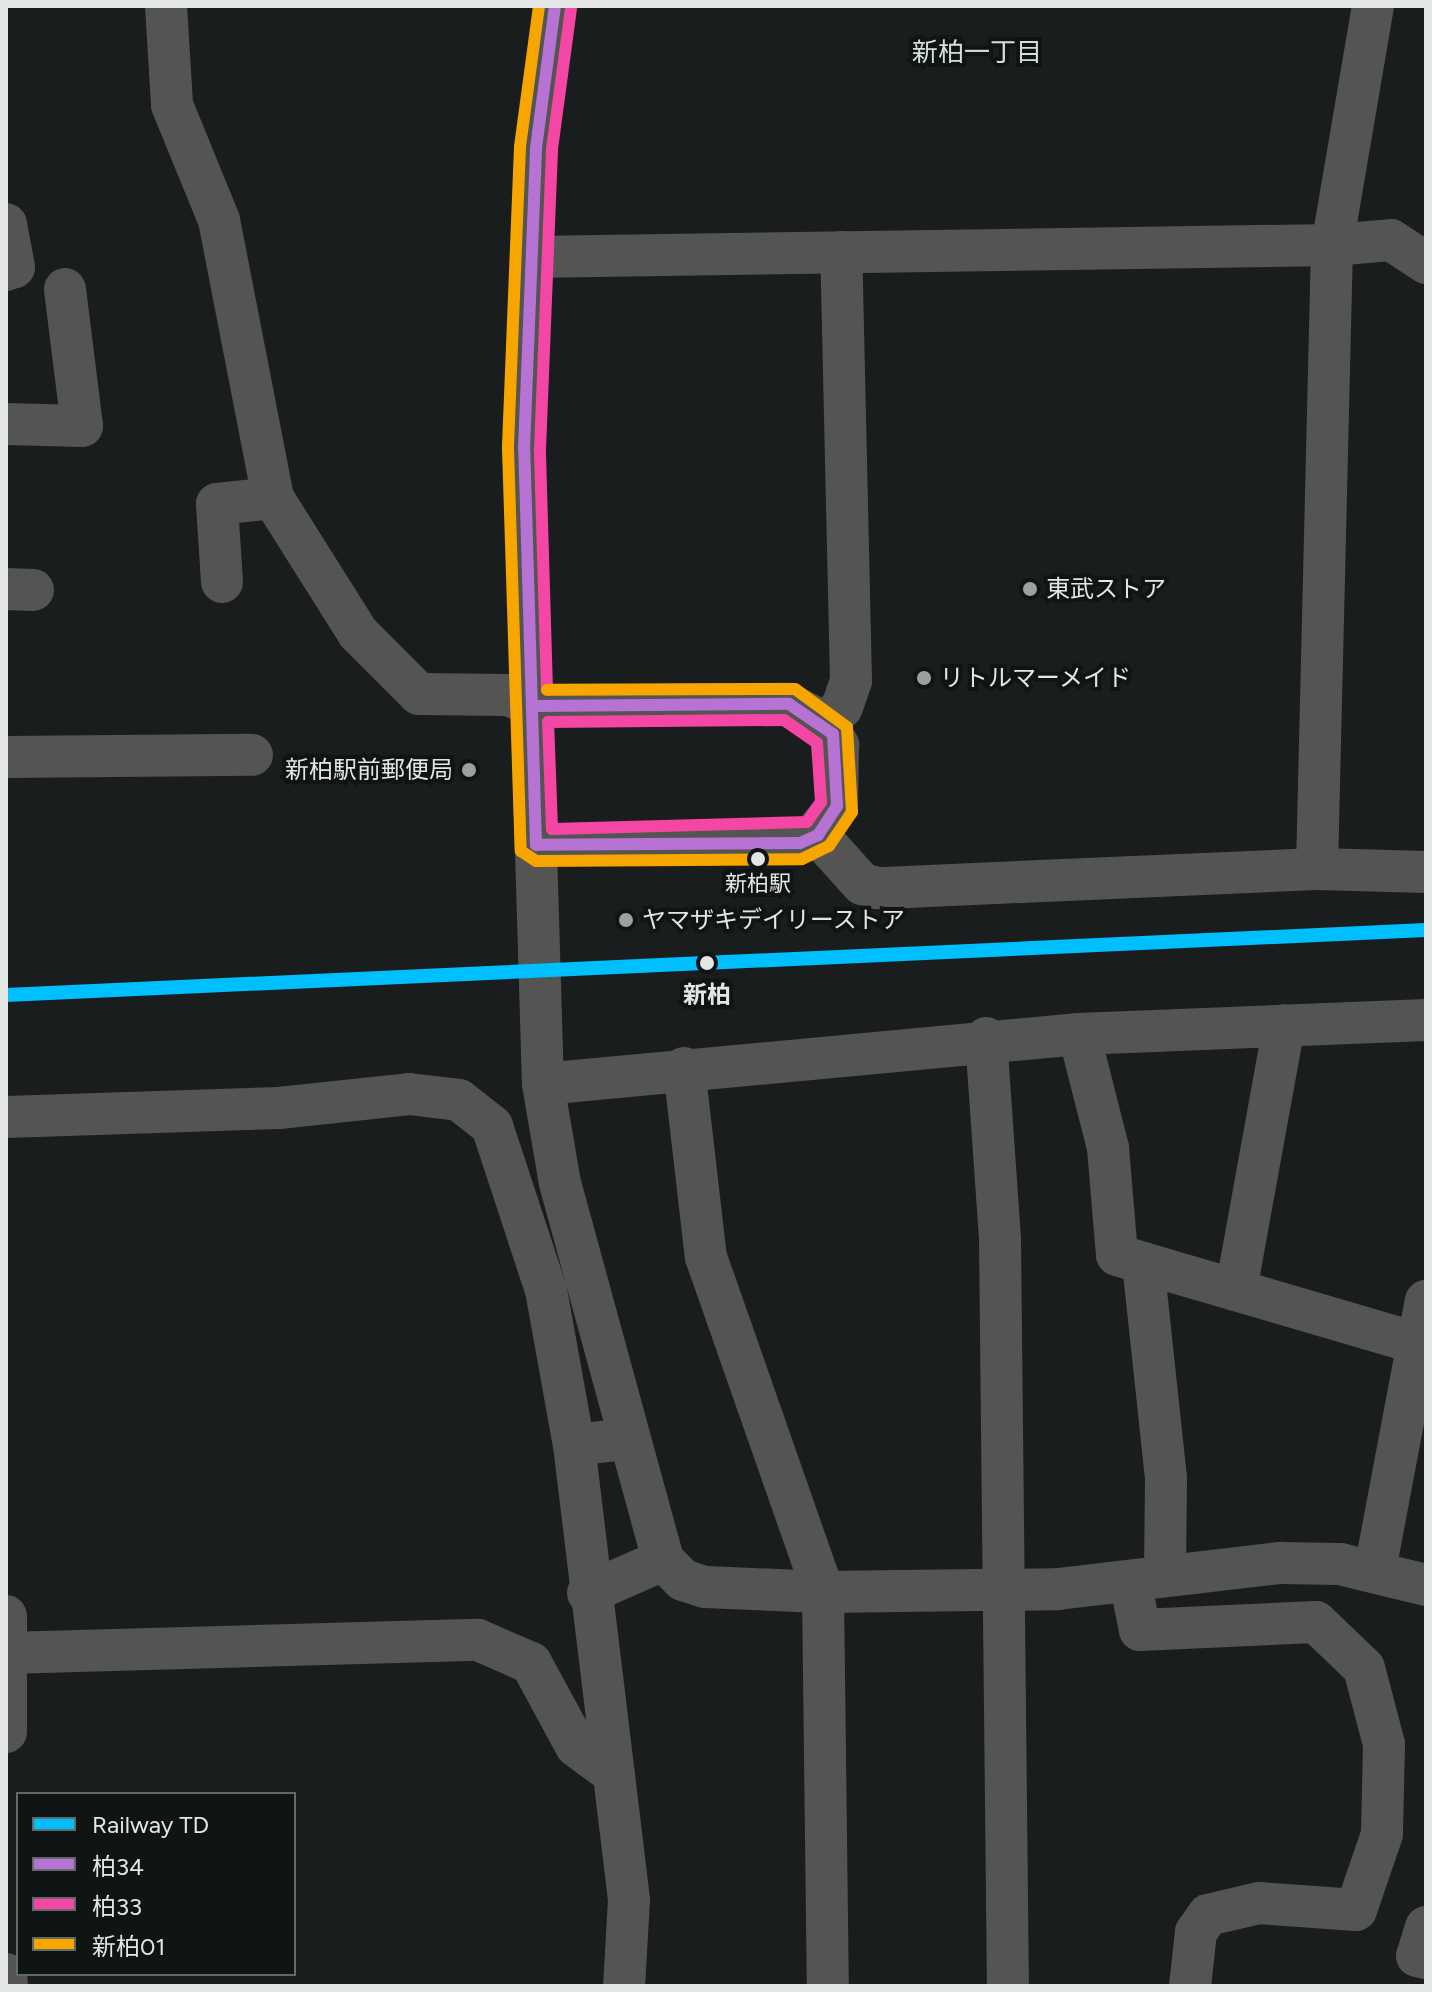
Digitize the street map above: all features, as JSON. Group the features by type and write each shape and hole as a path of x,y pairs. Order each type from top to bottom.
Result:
{"street":[{"path":"166,6 172,105 219,220 273,498 358,633 419,694 508,695 535,706 789,704 825,723 838,745 837,806 818,835 800,843 536,845"},
{"path":"555,6 531,257 524,449 535,706 543,1084 560,1183 627,1439 663,1560 683,1580 705,1587 823,1592 1000,1593 1280,1563 1375,1570 1426,1585"},
{"path":"1317,869 1332,245 1373,6"},
{"path":"6,224 14,267 6,270"},
{"path":"531,257 1332,245 1391,240 1426,263"},
{"path":"825,723 842,707 851,681 841,252"},
{"path":"6,424 82,426 65,289"},
{"path":"222,582 217,504 273,498"},
{"path":"6,757 252,755"},
{"path":"818,835 862,884 878,888 1317,869 1426,872"},
{"path":"543,1084 986,1038 1426,1020"},
{"path":"1236,1290 1284,1025"},
{"path":"1079,1034 1108,1148 1117,1255 1422,1344"},
{"path":"986,1038 1000,1240 1000,1593 1008,1986"},
{"path":"684,1068 706,1257 823,1592 828,1986"},
{"path":"6,1117 279,1108 409,1094 459,1100 492,1126 546,1290 574,1445 588,1593 629,1900 624,1986"},
{"path":"1143,1263 1166,1478 1140,1630 1316,1622 1364,1668 1384,1744 1382,1834 1356,1910 1259,1903 1208,1915 1196,1932 1190,1986"},
{"path":"1375,1570 1422,1344 1426,1301"},
{"path":"574,1445 627,1439"},
{"path":"588,1593 663,1560"},
{"path":"6,1616 6,1732"},
{"path":"7,1653 478,1640 531,1663 576,1746 614,1774"},
{"path":"6,1974 7,1986"}],"rail line":[{"name":"TD","path":"6,995 1426,930"}],"transit line":[{"name":"新柏01","path":"539,6 520,147 508,448 521,851 536,861 802,859 829,846 852,812 847,727 795,689 547,690"},
{"name":"柏34","path":"535,706 789,704 833,734 837,806 818,835 800,843 536,845 524,449 536,148 555,6"},
{"name":"柏33","path":"547,690 540,449 552,149 571,8"},
{"name":"柏33","path":"784,720 817,743 821,802 807,822 552,829 548,722 784,720"}],"place":[{"name":"東武ストア","path":"1030,589"},
{"name":"リトルマーメイド","path":"924,678"},
{"name":"新柏駅前郵便局","path":"469,770"},
{"name":"新柏駅","path":"758,859"},
{"name":"ヤマザキデイリーストア","path":"626,920"},
{"name":"新柏","path":"707,963"}],"district":[{"name":"新柏一丁目","path":"977,53"}]}
